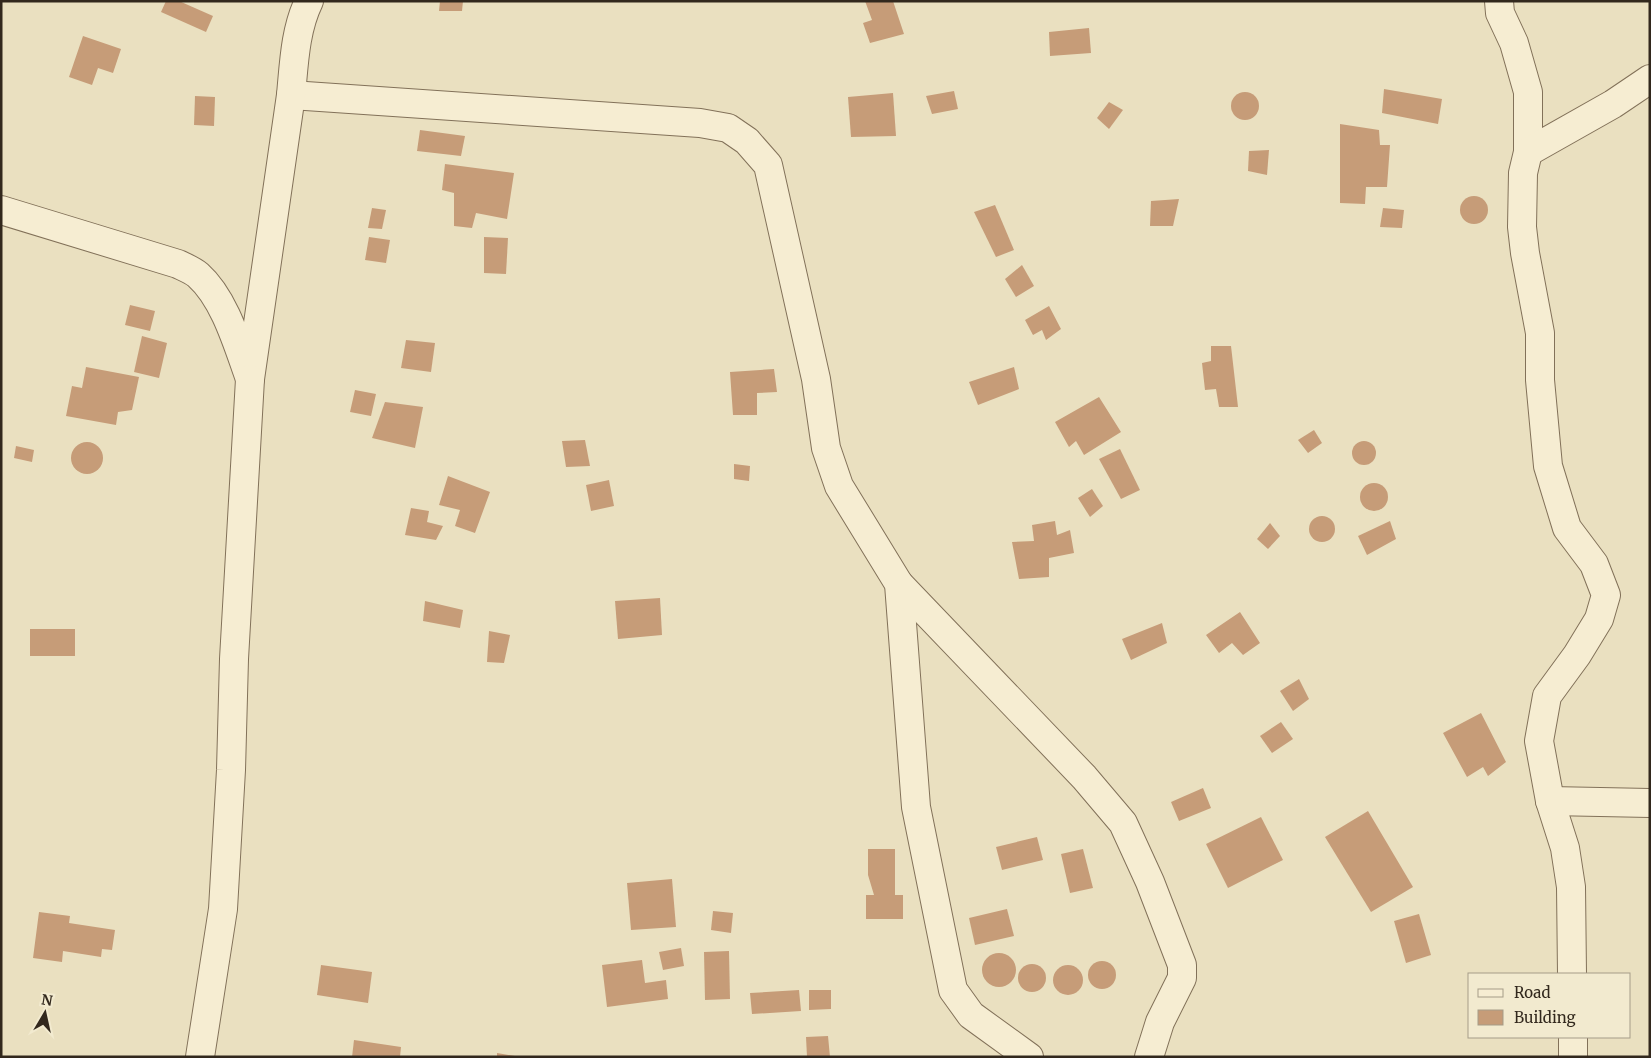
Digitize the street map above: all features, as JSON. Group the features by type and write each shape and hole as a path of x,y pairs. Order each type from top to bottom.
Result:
{"street":[{"path":"200,1057 223,909 234,658 250,379 291,95 294,55 299,30 309,1"},
{"path":"1499,1 1500,13 1514,43 1528,92 1528,152 1523,174 1522,227 1540,333 1540,380 1548,466 1567,528 1594,564 1606,595 1600,619 1547,696 1538,740 1550,801 1564,848 1571,887 1572,973"},
{"path":"1528,152 1612,104 1650,79"},
{"path":"291,95 700,122 728,128 747,141 768,165 816,379 826,448 839,486 898,584 1084,777 1123,823 1150,882 1182,965 1182,978 1160,1022 1149,1057"},
{"path":"1,210 178,264 197,275 216,296 235,338 250,379"},
{"path":"898,584 916,807 953,990 971,1015 1028,1057"},
{"path":"1550,801 1650,803"},
{"path":"1573,1038 1574,1057"}],"building":[{"path":"166,1 179,1 213,16 206,32 161,12"},
{"path":"440,1 463,1 462,11 439,11"},
{"path":"865,1 893,1 904,34 870,43 863,23 872,20"},
{"path":"1089,28 1091,53 1050,56 1049,32"},
{"path":"83,36 121,49 113,73 98,68 92,85 69,77"},
{"path":"1384,89 1442,99 1438,124 1382,113"},
{"path":"954,91 958,109 932,114 926,96"},
{"path":"1245,92 1255,96 1259,106 1255,116 1245,120 1235,116 1231,106 1235,96"},
{"path":"893,93 896,136 851,137 848,97"},
{"path":"195,96 215,97 214,126 194,125"},
{"path":"1109,102 1123,110 1109,129 1097,118"},
{"path":"1340,124 1379,130 1380,145 1390,145 1387,187 1366,187 1365,204 1340,203"},
{"path":"420,130 465,136 461,156 417,151"},
{"path":"1269,150 1267,175 1248,171 1249,151"},
{"path":"445,164 514,173 507,219 476,213 472,228 454,226 454,193 442,190"},
{"path":"1474,196 1484,200 1488,210 1484,220 1474,224 1464,220 1460,210 1464,200"},
{"path":"1179,199 1173,226 1150,226 1151,201"},
{"path":"995,205 1014,250 996,257 974,212"},
{"path":"372,208 386,210 382,229 368,228"},
{"path":"1383,208 1404,210 1402,228 1380,227"},
{"path":"369,237 390,240 386,263 365,260"},
{"path":"484,237 508,238 506,274 484,273"},
{"path":"1022,265 1034,286 1016,297 1005,279"},
{"path":"130,305 155,311 150,331 125,325"},
{"path":"1049,306 1061,329 1046,340 1042,330 1033,335 1025,320"},
{"path":"142,336 167,343 159,378 134,372"},
{"path":"406,340 435,343 431,372 401,368"},
{"path":"1211,346 1231,346 1238,407 1219,407 1216,389 1205,390 1202,363 1211,361"},
{"path":"86,367 139,377 132,410 118,412 116,425 66,416 72,386 82,388"},
{"path":"1014,367 1019,389 978,405 969,382"},
{"path":"774,369 777,392 757,393 757,415 733,415 730,372"},
{"path":"355,390 376,394 371,416 350,412"},
{"path":"1099,397 1121,432 1084,455 1076,441 1069,447 1055,422"},
{"path":"385,402 423,407 415,448 372,438"},
{"path":"1314,430 1322,443 1308,453 1298,440"},
{"path":"585,440 590,466 566,467 562,441"},
{"path":"1364,441 1373,444 1376,453 1373,462 1364,465 1355,462 1352,453 1355,444"},
{"path":"87,442 93,443 98,447 102,452 102,464 98,469 93,473 87,474 81,473 76,469 72,464 71,458 72,452 76,447 81,443"},
{"path":"16,446 34,450 32,462 14,458"},
{"path":"1120,449 1140,490 1121,499 1099,459"},
{"path":"734,464 750,466 749,481 734,479"},
{"path":"448,476 490,492 475,533 455,526 460,510 439,505"},
{"path":"609,480 614,506 591,511 586,485"},
{"path":"1374,483 1384,487 1388,497 1384,507 1374,511 1364,507 1360,497 1364,487"},
{"path":"1092,489 1103,506 1090,517 1078,498"},
{"path":"411,508 429,511 427,522 443,526 436,540 405,535"},
{"path":"1322,516 1331,520 1335,529 1331,538 1322,542 1313,538 1309,529 1313,520"},
{"path":"1055,521 1057,535 1070,530 1074,553 1049,558 1049,577 1019,579 1012,542 1034,541 1032,525"},
{"path":"1390,521 1396,539 1367,555 1358,536"},
{"path":"1270,523 1280,536 1268,549 1257,539"},
{"path":"660,598 662,635 618,639 615,601"},
{"path":"425,601 463,610 460,628 423,621"},
{"path":"1240,612 1260,643 1243,655 1232,643 1219,653 1206,635"},
{"path":"1162,623 1167,643 1131,660 1122,639"},
{"path":"30,629 75,629 75,656 30,656"},
{"path":"489,631 510,635 504,663 487,662"},
{"path":"1299,679 1309,699 1293,711 1280,691"},
{"path":"1481,713 1506,762 1488,776 1483,767 1467,777 1443,733"},
{"path":"1281,722 1293,739 1272,753 1260,736"},
{"path":"1203,788 1211,808 1179,821 1171,802"},
{"path":"1368,811 1413,887 1371,912 1325,837"},
{"path":"1261,817 1283,860 1228,888 1206,844"},
{"path":"1037,837 1043,860 1002,870 996,847"},
{"path":"868,849 895,849 895,895 903,895 903,919 866,919 866,895 874,895 868,875"},
{"path":"1083,849 1093,888 1070,893 1061,854"},
{"path":"672,879 676,927 631,930 627,883"},
{"path":"1007,909 1014,936 975,945 969,918"},
{"path":"713,911 733,913 731,933 711,930"},
{"path":"39,912 70,916 69,923 115,930 112,950 102,949 101,957 63,951 62,962 33,958"},
{"path":"1419,914 1431,955 1406,963 1394,921"},
{"path":"681,948 684,966 663,970 659,952"},
{"path":"729,951 730,999 705,1000 704,952"},
{"path":"999,953 1006,954 1011,958 1015,963 1015,977 1011,982 1006,986 999,987 992,986 987,982 983,977 982,970 983,963 987,958 992,954"},
{"path":"642,960 645,983 666,980 668,999 607,1007 602,965"},
{"path":"1102,961 1112,965 1116,975 1112,985 1102,989 1092,985 1088,975 1092,965"},
{"path":"1032,964 1042,968 1046,978 1042,988 1032,992 1022,988 1018,978 1022,968"},
{"path":"321,965 372,972 368,1003 317,995"},
{"path":"1068,965 1078,970 1083,980 1078,990 1068,995 1058,990 1053,980 1058,970"},
{"path":"799,990 801,1011 752,1014 750,993"},
{"path":"809,990 831,990 831,1009 809,1010"},
{"path":"828,1036 830,1057 807,1057 806,1037"},
{"path":"354,1040 401,1047 400,1057 352,1057"},
{"path":"497,1053 515,1056 515,1057 497,1057"}]}
